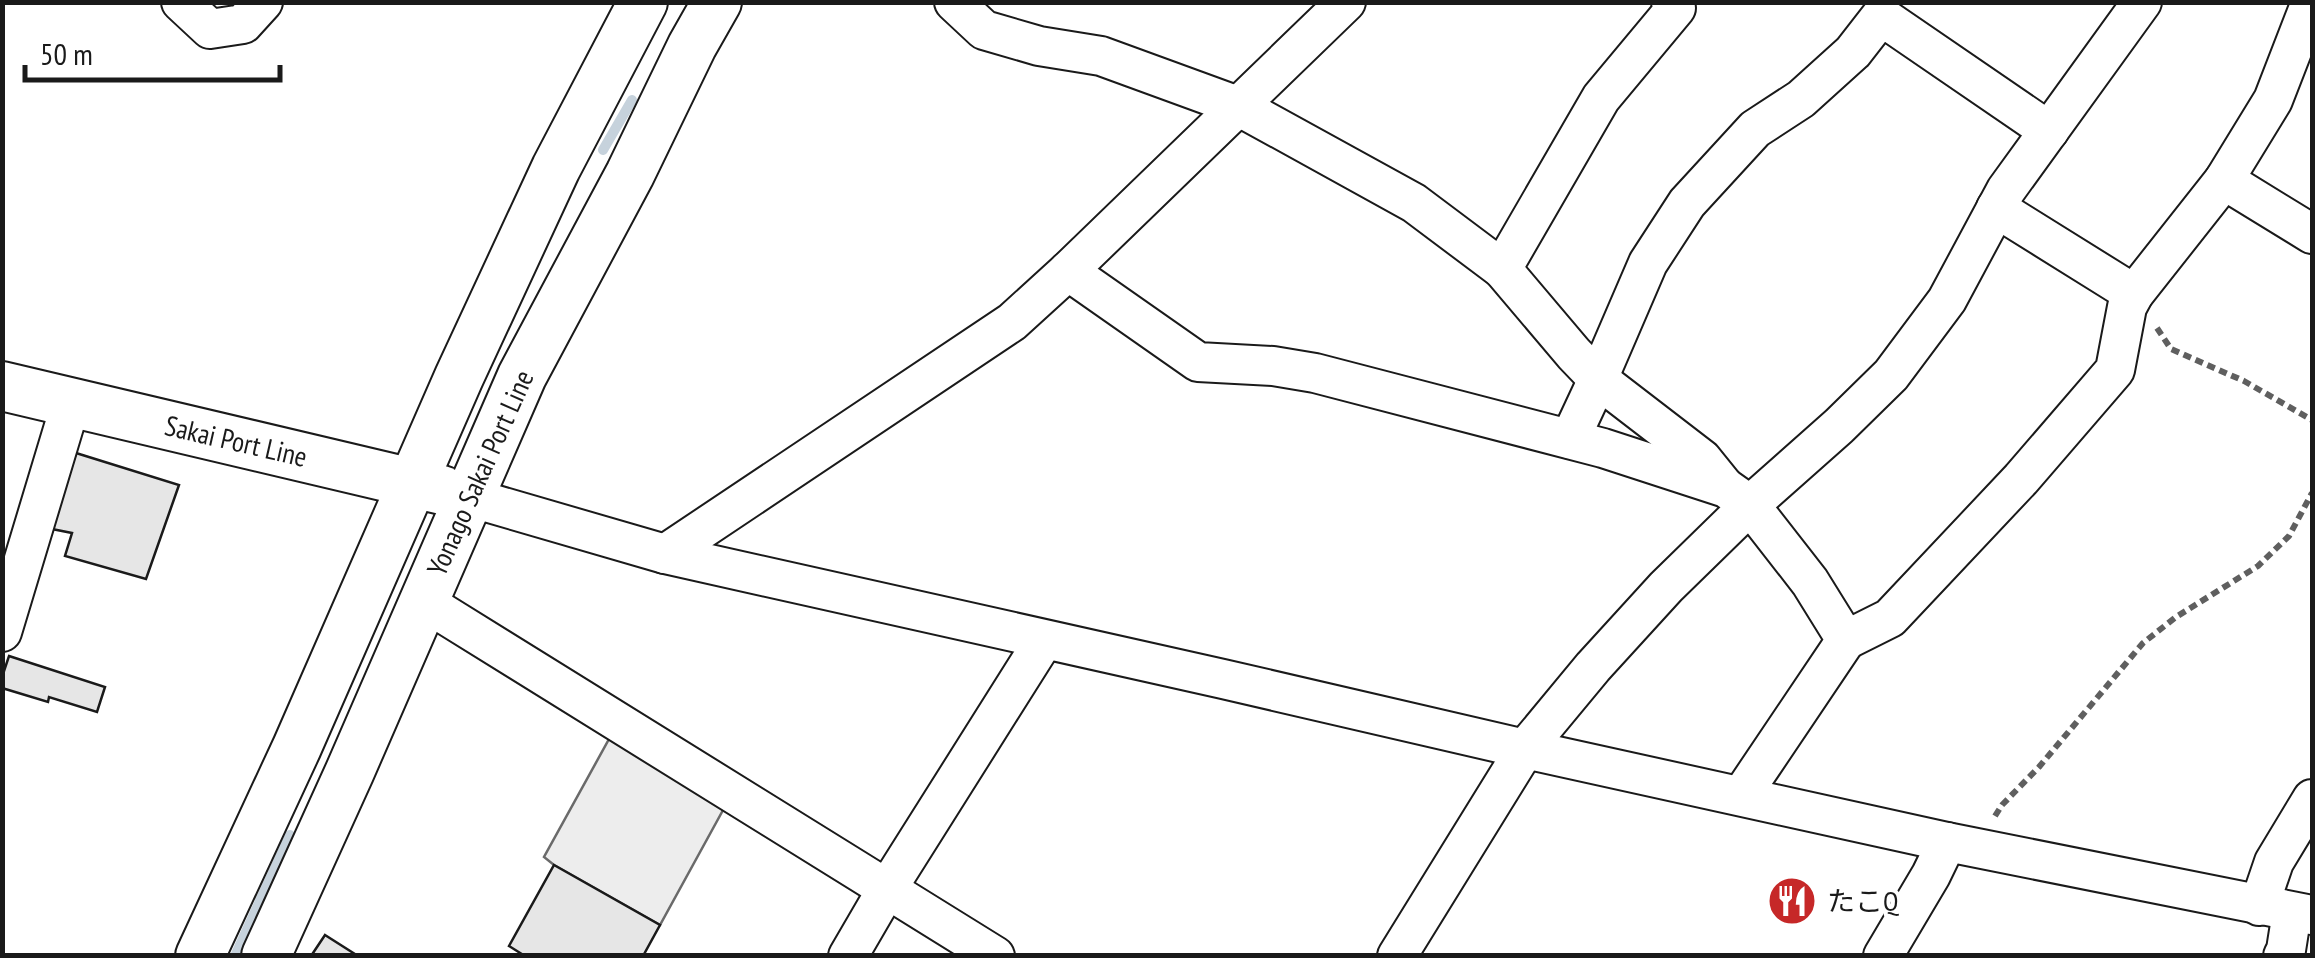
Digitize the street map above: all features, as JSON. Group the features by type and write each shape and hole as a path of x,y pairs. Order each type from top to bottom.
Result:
{"main road":[{"name":"Yonago Sakai Port Line","path":"200,956 556,168 644,2"},
{"name":"Yonago Sakai Port Line","path":"266,956 522,376 717,2"},
{"name":"Sakai Port Line","path":"2,386 470,497"}],"street":[{"path":"180,2 210,29 243,24 263,2"},
{"path":"954,2 984,30 1039,46 1101,56 1238,106 1414,203 1502,268 1598,379 1702,459 1810,582 1846,640"},
{"path":"665,554 1012,322 1346,2"},
{"path":"1397,956 1525,749 1738,496 1839,426 1891,376 1948,300 2006,190 2142,2"},
{"path":"1741,796 1846,640 1890,618 2022,478 2116,370 2127,307 2224,180 2273,100 2312,2"},
{"path":"1502,268 1601,98 1676,4"},
{"path":"1570,439 1648,264 1687,202 1755,129 1801,98 1853,52 1887,9 2049,130"},
{"path":"2224,180 2312,234"},
{"path":"1996,208 2134,294"},
{"path":"1068,271 1198,362 1315,372 1570,439 1738,496"},
{"path":"2,632 71,403"},
{"path":"470,497 665,554 1525,749 2288,911"},
{"path":"423,601 995,956"},
{"path":"848,956 1044,640"},
{"path":"2283,956 2288,911 2274,862 2312,799"},
{"path":"1883,956 1931,875 1962,844"}],"path":[{"path":"2134,294 2171,349 2244,381 2312,420"},
{"path":"1962,844 2039,767 2144,643 2176,617 2258,566 2289,536 2312,493"}],"shaded area":[{"path":"614,730 728,801 660,925 544,857"}],"building":[{"path":"76,453 179,485 146,579 65,556 72,533 52,529"},
{"path":"9,656 105,687 97,712 2,688"},
{"path":"554,865 660,925 643,956 525,956 509,946"},
{"path":"325,935 358,956 311,956"}],"waterway":[{"path":"603,150 632,100"},
{"path":"235,956 290,835"}],"place":[{"name":"たこQ","path":"1792,901"}]}
